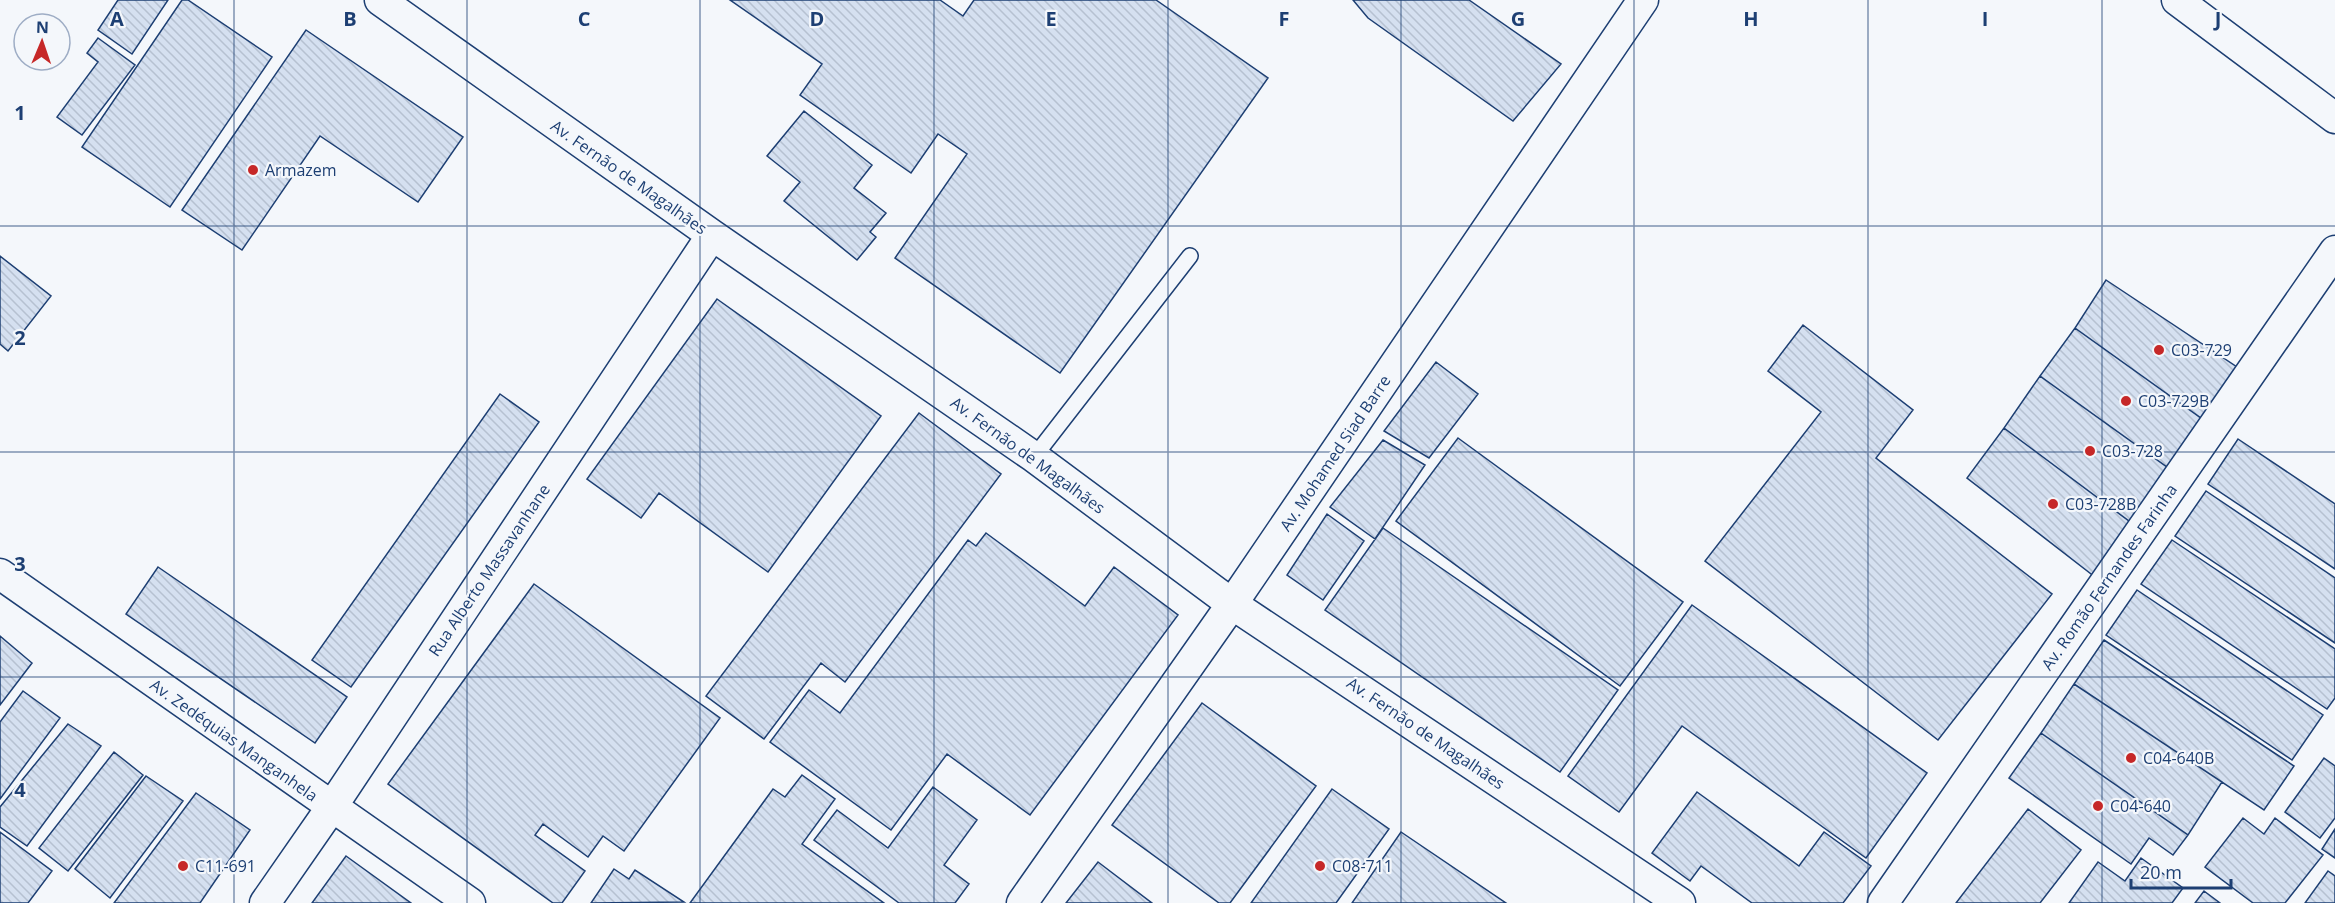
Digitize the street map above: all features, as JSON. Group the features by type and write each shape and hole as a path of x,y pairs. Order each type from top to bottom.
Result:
{"street":[{"name":"Av. Fernão de Magalhães","path":"380,0 712,235 1034,458 1232,604 1680,903"},
{"name":"Av. Mohamed Siad Barre","path":"1022,903 1232,604 1643,0"},
{"path":"2176,0 2335,118"},
{"name":"Rua Alberto Massavanhane","path":"265,903 331,808 712,235"},
{"name":"Av. Romão Fernandes Farinha","path":"1884,903 2335,251"},
{"name":"Av. Zedéquias Manganhela","path":"0,574 331,808 470,903"}],"lane":[{"path":"1034,458 1191,256"}],"building":[{"path":"118,0 168,0 132,54 98,30"},
{"path":"182,0 188,0 272,57 170,207 82,147"},
{"path":"730,0 940,0 963,16 974,0 1156,0 1268,78 1060,373 895,258 967,154 938,134 911,173 800,95 822,64"},
{"path":"1353,0 1469,0 1561,64 1513,121 1368,18"},
{"name":"Armazem","path":"306,30 463,137 418,202 320,136 242,250 182,210"},
{"path":"98,38 135,65 82,135 57,117 98,62 87,53"},
{"path":"804,111 872,165 854,188 886,213 870,232 876,237 857,260 784,201 800,182 767,156"},
{"path":"0,256 51,296 8,351 0,344"},
{"name":"C03-729","path":"2106,280 2246,373 2212,426 2075,328"},
{"path":"717,299 881,416 768,572 659,493 641,518 587,479"},
{"path":"1803,325 1913,410 1876,458 2052,594 1938,740 1705,561 1821,412 1768,371"},
{"name":"C03-729B","path":"2075,328 2212,426 2178,475 2040,376"},
{"path":"1436,362 1478,394 1429,458 1384,431"},
{"name":"C03-728","path":"2040,376 2178,475 2141,530 2004,428"},
{"path":"500,394 539,422 351,687 312,660"},
{"path":"919,413 1001,474 845,682 821,663 764,739 706,696"},
{"name":"C03-728B","path":"2004,428 2141,530 2104,584 1967,478"},
{"path":"1458,438 1683,602 1620,686 1396,521"},
{"path":"2238,439 2335,504 2335,569 2208,484"},
{"path":"1383,440 1425,465 1375,539 1330,507"},
{"path":"2206,491 2335,578 2335,643 2175,536"},
{"path":"1327,514 1364,541 1323,600 1287,575"},
{"path":"1383,528 1618,690 1560,772 1325,610"},
{"path":"986,533 1085,606 1114,567 1178,615 1030,815 947,754 891,830 770,742 809,690 840,713 968,540 976,546"},
{"path":"2172,540 2335,649 2335,698 2327,709 2141,584"},
{"path":"158,567 347,697 315,743 126,614"},
{"path":"534,584 720,718 624,851 603,836 588,857 543,824 535,835 585,871 562,903 553,903 388,784"},
{"path":"2137,590 2323,715 2292,760 2106,635"},
{"path":"1692,605 1927,773 1866,858 1682,726 1619,812 1568,776"},
{"path":"0,636 32,663 0,705"},
{"path":"2104,640 2294,766 2264,810 2074,684"},
{"name":"C04-640B","path":"2074,684 2222,782 2188,835 2041,733"},
{"path":"23,691 60,718 0,799 0,722"},
{"path":"1202,703 1316,786 1230,903 1219,903 1112,825"},
{"path":"68,724 101,746 27,846 0,827 0,807"},
{"name":"C04-640","path":"2041,733 2188,835 2173,855 2149,838 2131,864 2009,778"},
{"path":"114,752 143,775 68,871 39,848"},
{"path":"2324,758 2335,766 2335,818 2320,838 2285,812"},
{"path":"802,775 835,799 802,844 884,903 690,903 773,789 785,797"},
{"path":"146,776 183,801 110,898 75,869"},
{"path":"933,787 977,820 944,865 969,884 955,903 899,903 814,840 837,810 888,848"},
{"name":"C08-711","path":"1332,789 1389,829 1336,903 1251,903"},
{"path":"1697,792 1799,866 1824,832 1871,866 1843,903 1752,903 1701,866 1690,881 1652,853"},
{"name":"C11-691","path":"196,793 250,830 200,903 114,903"},
{"path":"2028,809 2081,850 2040,903 1956,903"},
{"path":"2243,818 2264,834 2275,818 2323,855 2285,903 2253,903 2205,867"},
{"path":"2335,829 2335,858 2322,849"},
{"path":"0,832 52,871 28,903 0,903"},
{"path":"1401,832 1506,903 1352,903"},
{"path":"346,856 411,903 312,903"},
{"path":"2141,858 2183,888 2172,903 2069,903 2098,862 2125,881"},
{"path":"1098,862 1152,903 1066,903"},
{"path":"614,869 629,879 635,870 684,902 591,903"},
{"path":"2328,871 2335,876 2335,903 2305,903"},
{"path":"2204,891 2220,903 2195,903"}],"place":[{"name":"Armazem","path":"253,170"},
{"name":"C03-729","path":"2159,350"},
{"name":"C03-729B","path":"2126,401"},
{"name":"C03-728","path":"2090,451"},
{"name":"C03-728B","path":"2053,504"},
{"name":"C04-640B","path":"2131,758"},
{"name":"C04-640","path":"2098,806"},
{"name":"C11-691","path":"183,866"},
{"name":"C08-711","path":"1320,866"}]}
